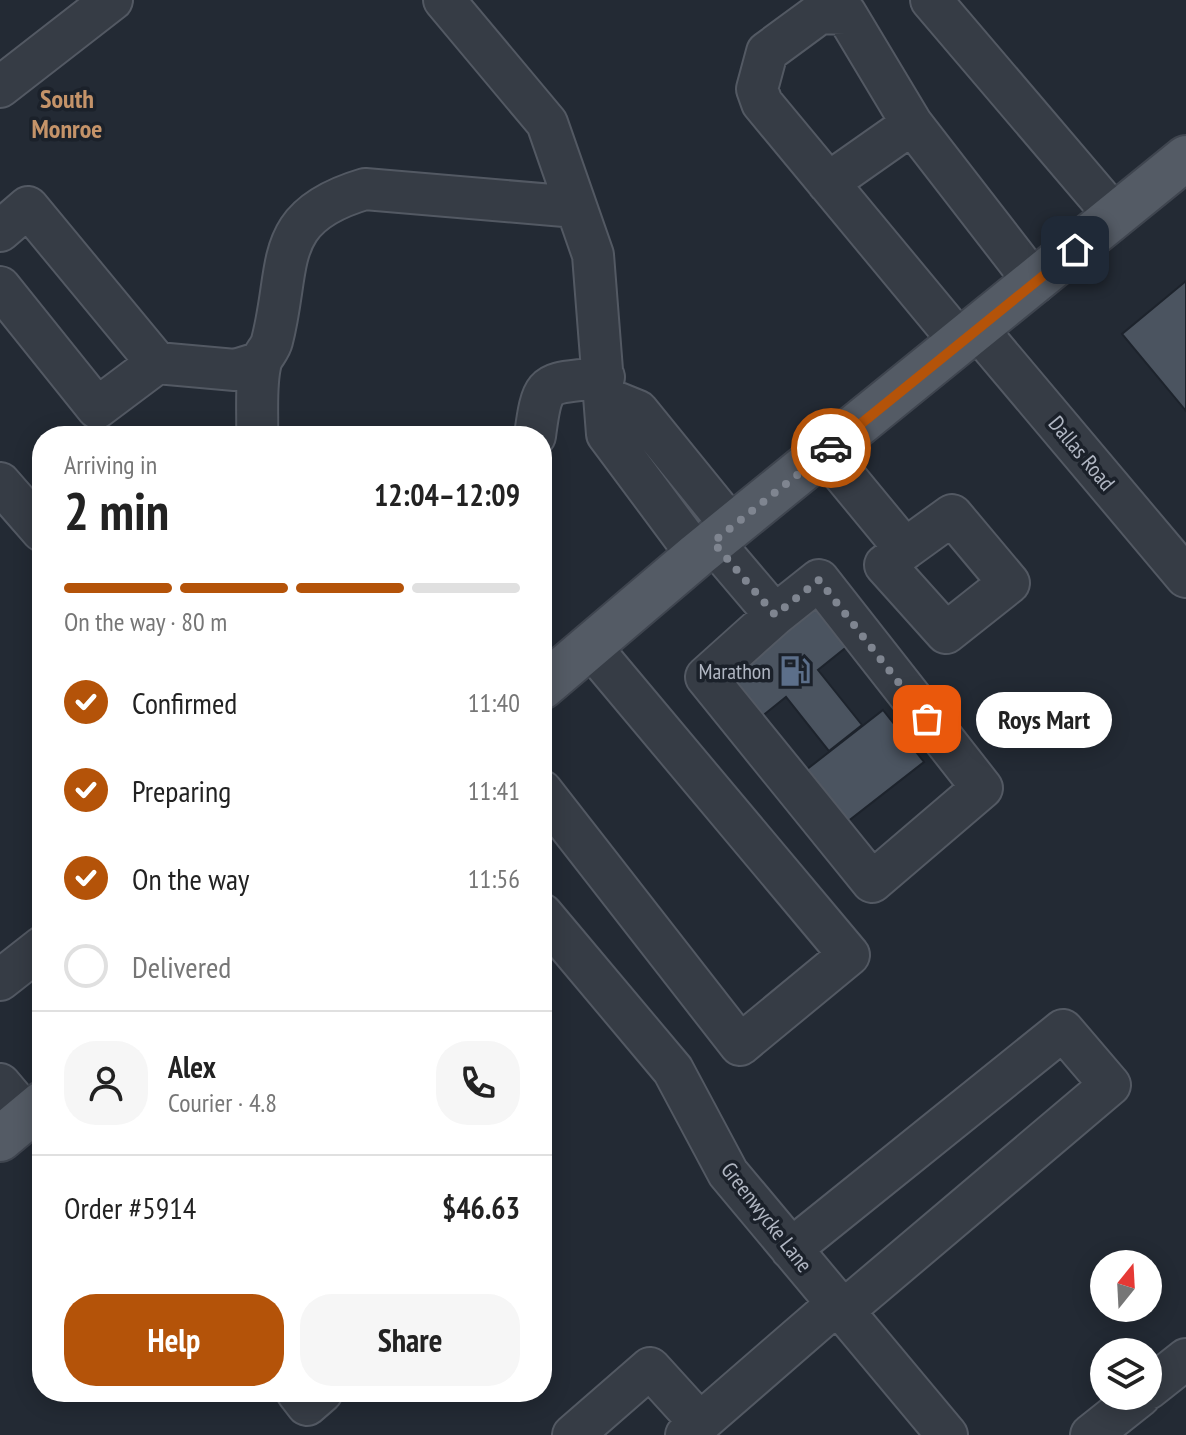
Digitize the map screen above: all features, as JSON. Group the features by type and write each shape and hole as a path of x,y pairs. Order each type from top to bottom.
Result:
{"main road":[{"path":"552,678 714,541 1186,158"}],"street":[{"path":"0,87 112,0"},
{"path":"444,0 547,123 593,255 607,434 714,541 775,615"},
{"path":"931,0 1115,216"},
{"name":"Dallas Road","path":"912,124 846,14 820,13 767,52 757,89 762,103 828,183 1186,577"},
{"path":"828,183 912,124 1035,283"},
{"path":"258,426 261,362 272,345 287,246 303,223 333,198 365,189 576,207"},
{"path":"0,231 28,207 157,363"},
{"path":"0,287 97,408 157,363 235,370 261,362"},
{"path":"536,426 541,394 549,386 605,387"},
{"path":"825,452 905,549"},
{"path":"5,498 32,522"},
{"path":"819,580 982,788 872,882 706,677 775,615 819,580"},
{"path":"552,804 740,1045 849,955 590,646"},
{"name":"Greenwycke Lane","path":"552,926 673,1070 728,1173 947,1435"},
{"path":"0,980 32,955"},
{"path":"573,1435 650,1368 693,1429 1110,1085 1063,1030 791,1249"},
{"path":"1162,1378 1186,1359"},
{"path":"1091,1435 1122,1410"}],"building":[{"path":"1186,281 1186,411 1122,334"},
{"path":"816,604 849,645 818,670 862,725 829,751 786,697 756,721 722,678"},
{"path":"883,710 924,762 847,822 806,770"}],"way so far":[{"path":"831,448 713,542 775,615 819,580 927,719"}],"place":[{"name":"Marathon","path":"795,671"},
{"name":"Roys Mart","path":"927,719"}],"district":[{"name":"South Monroe","path":"67,114"}],"route":[{"path":"831,448 1075,250"}]}
